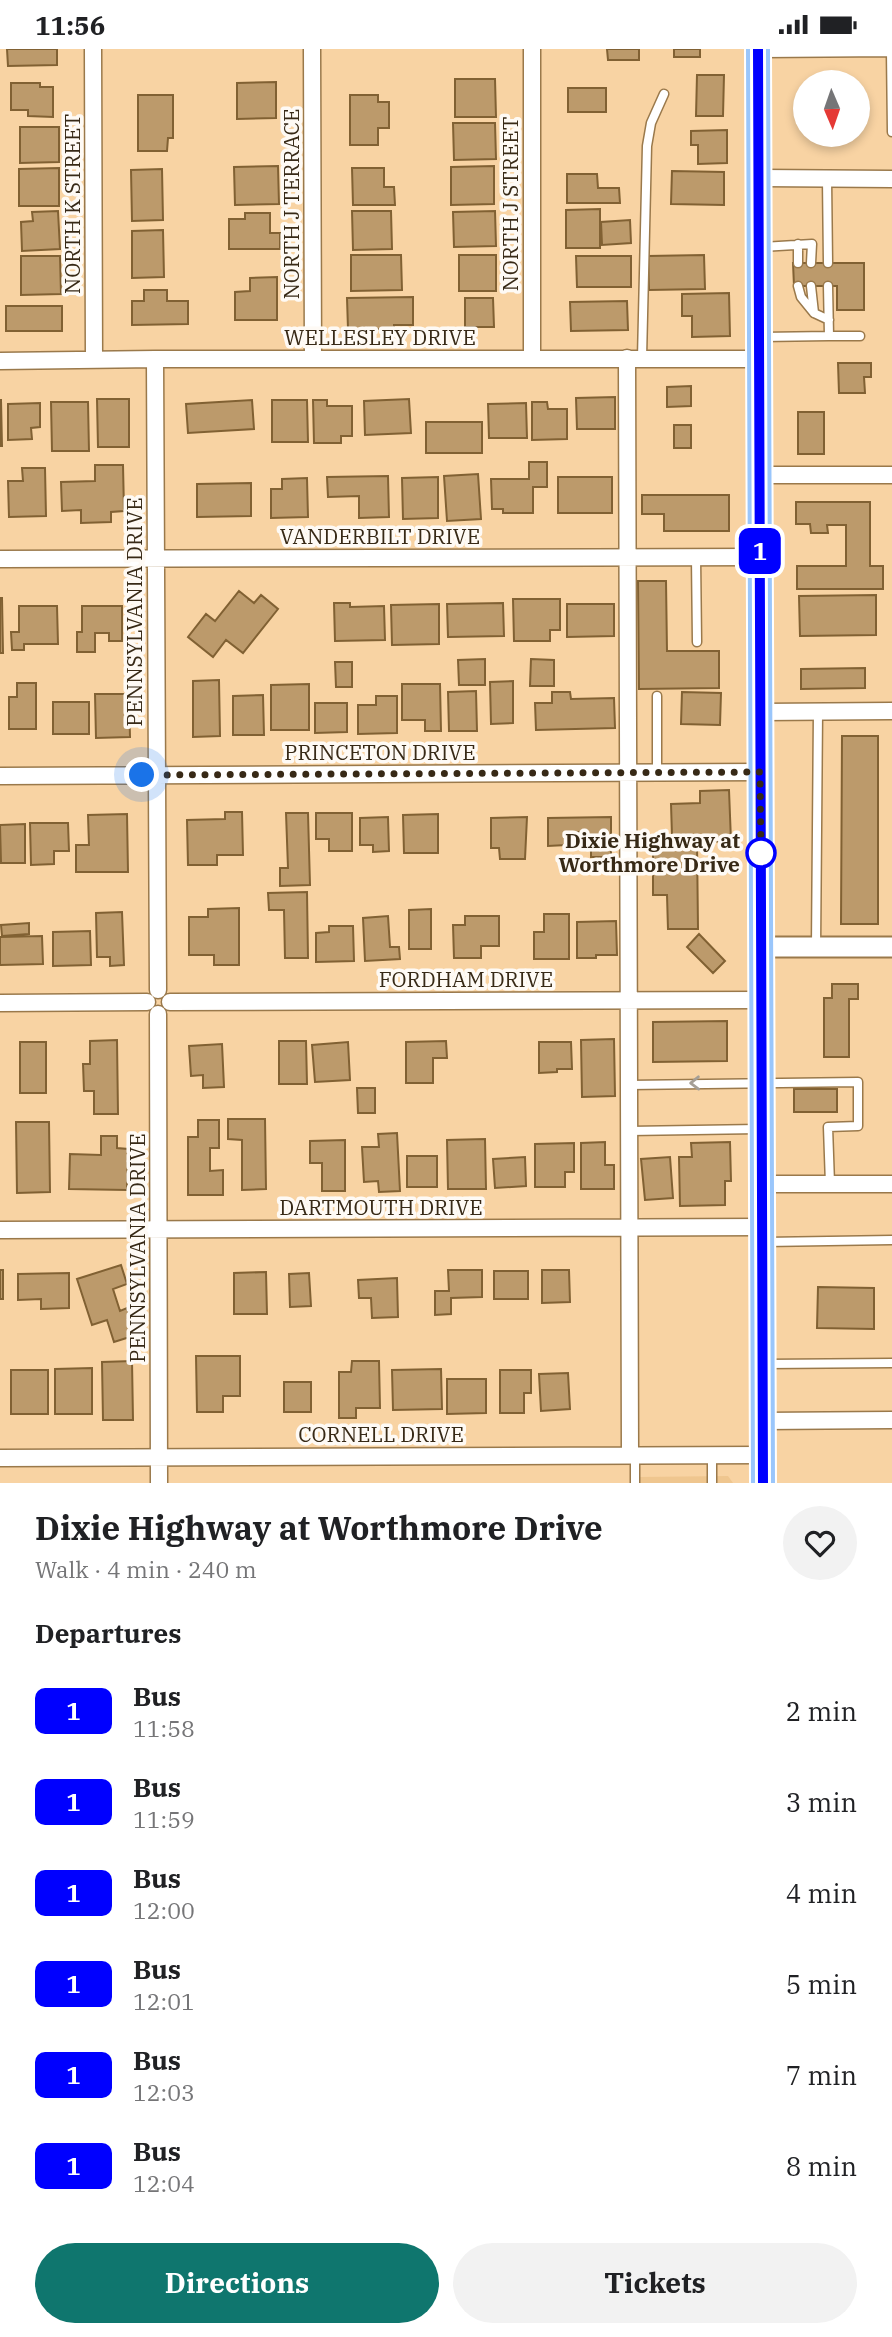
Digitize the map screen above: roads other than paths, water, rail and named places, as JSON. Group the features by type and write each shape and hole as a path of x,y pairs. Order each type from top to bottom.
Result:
{"main road":[{"path":"758,51 763,1483"}],"street":[{"name":"NORTH K STREET","path":"93,49 94,360"},
{"name":"NORTH J TERRACE","path":"312,49 313,359"},
{"name":"NORTH J STREET","path":"532,49 532,358"},
{"path":"758,178 892,179"},
{"name":"WELLESLEY DRIVE","path":"0,361 634,358 760,348"},
{"path":"632,1455 627,557 634,358"},
{"name":"PENNSYLVANIA DRIVE","path":"155,359 159,1483"},
{"path":"759,475 892,475"},
{"name":"VANDERBILT DRIVE","path":"0,559 760,557"},
{"path":"760,712 892,711"},
{"name":"PRINCETON DRIVE","path":"0,776 760,772"},
{"path":"761,947 892,947"},
{"name":"FORDHAM DRIVE","path":"0,1003 761,1000"},
{"path":"762,1184 892,1184"},
{"name":"DARTMOUTH DRIVE","path":"0,1230 629,1227 762,1234"},
{"path":"763,1421 892,1420"},
{"name":"CORNELL DRIVE","path":"0,1458 763,1455"}],"lane":[{"path":"758,51 891,53 892,132"},
{"path":"634,358 647,146 651,123 664,94"},
{"path":"827,179 828,263"},
{"path":"798,244 798,263"},
{"path":"811,263 812,244"},
{"path":"758,247 828,244"},
{"path":"798,286 801,297 814,313 829,320"},
{"path":"811,286 814,313"},
{"path":"828,286 829,336"},
{"path":"760,348 829,336 860,336"},
{"path":"696,557 697,642"},
{"path":"657,696 657,772"},
{"path":"816,947 818,712"},
{"path":"629,1085 858,1082 858,1126 828,1127 830,1184"},
{"path":"629,1131 762,1129"},
{"path":"762,1234 892,1240"},
{"path":"763,1364 892,1363"},
{"path":"632,1455 635,1483"},
{"path":"712,1455 712,1483"}],"place":[{"name":"Dixie Highway at Worthmore Drive","path":"761,853"}]}
